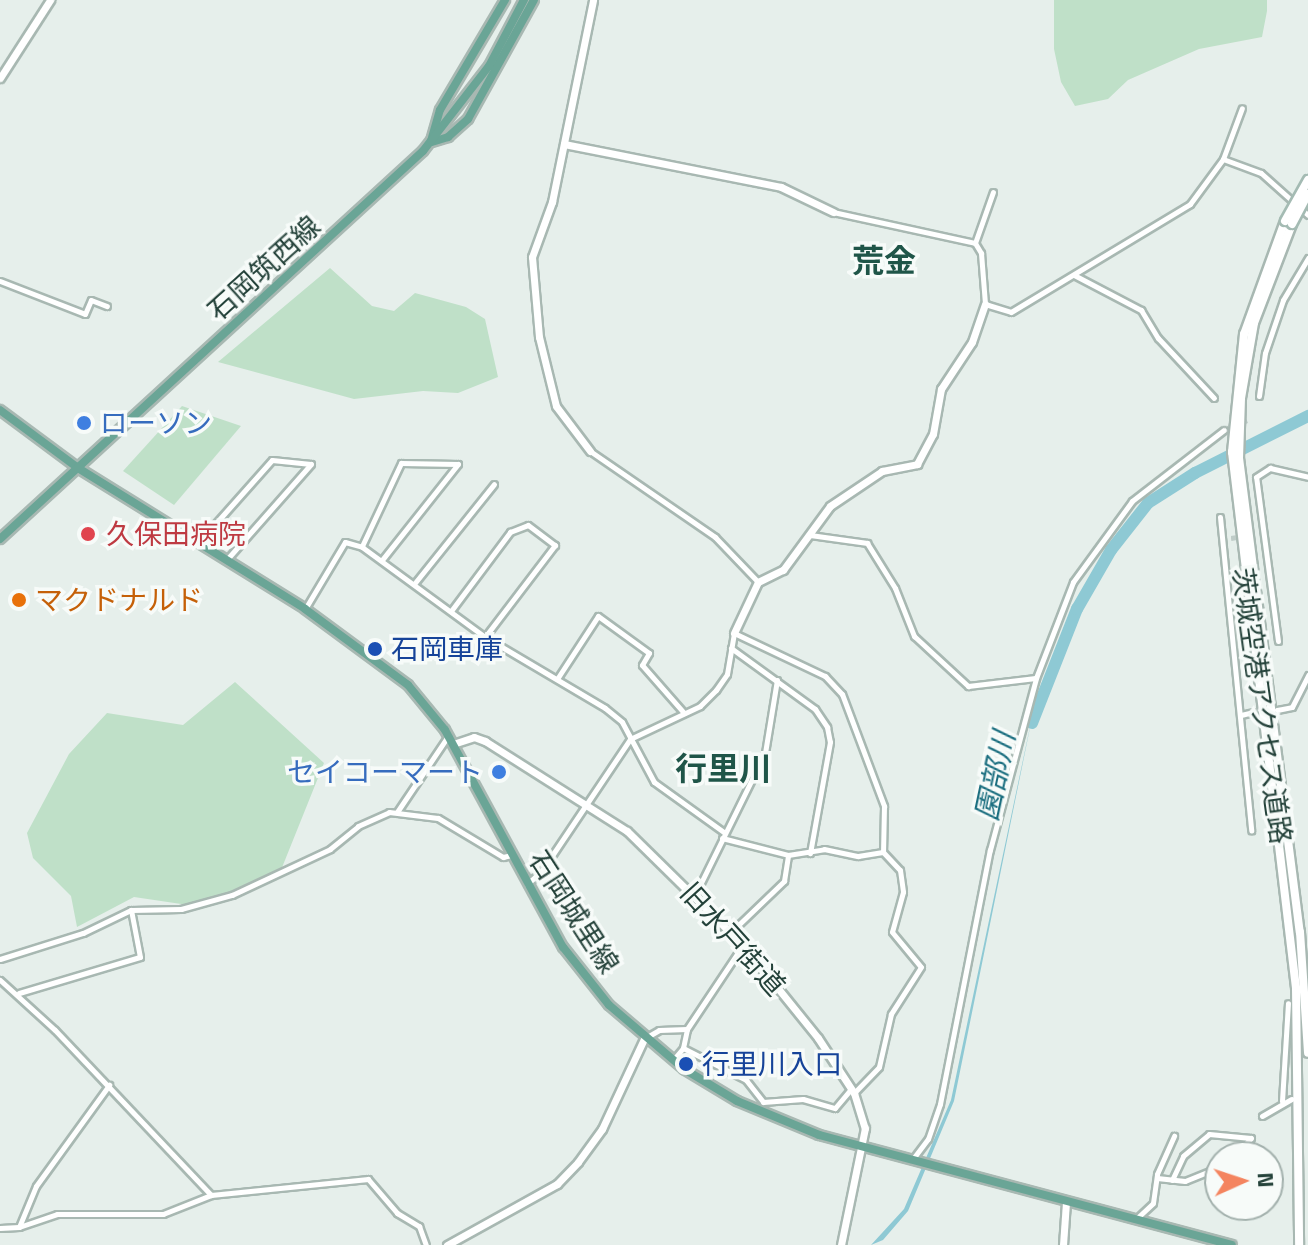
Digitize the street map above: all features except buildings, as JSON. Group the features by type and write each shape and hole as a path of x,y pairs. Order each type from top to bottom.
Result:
{"main road":[{"path":"431,142 440,110 505,0"},
{"name":"石岡筑西線","path":"0,539 431,142 489,66 524,0"},
{"path":"431,142 448,137 468,119 534,0"},
{"name":"茨城空港アクセス道路","path":"1308,180 1288,222 1254,323 1231,433 1300,932 1308,1053"},
{"name":"茨城空港アクセス道路","path":"1288,222 1308,194"},
{"name":"石岡城里線","path":"0,410 78,468 228,558 401,679 451,740 526,885 574,962 644,1039 672,1061 754,1109 864,1148 1232,1245"},
{"name":"茨城空港アクセス道路","path":"1235,460 1296,988 1299,1245"}],"street":[{"path":"0,78 50,0"},
{"path":"593,0 552,202 532,257 532,287 556,406 590,451 715,537 758,582"},
{"path":"985,304 1011,312 1169,221 1190,204 1223,159 1242,108"},
{"path":"526,885 541,872 630,739 684,713 716,690 727,674 734,633 758,582 783,570 830,506 882,471 917,464 933,434 941,389 972,342 985,304 981,253 975,243 833,212 781,187 564,144"},
{"path":"1223,159 1261,173 1308,215"},
{"path":"975,243 993,192"},
{"path":"1259,396 1265,353 1283,300 1308,258"},
{"path":"1074,275 1141,310 1158,338 1214,398"},
{"path":"0,281 85,314 91,300 107,306"},
{"path":"915,1162 928,1139 940,1104 990,850 1036,678 1073,582 1097,547 1144,491 1231,433"},
{"path":"200,541 272,460 311,464 228,558"},
{"path":"362,547 401,463 458,464 382,560"},
{"path":"1278,641 1261,534 1256,477 1270,468 1308,477"},
{"path":"414,584 494,484"},
{"path":"1220,517 1251,830"},
{"path":"451,611 510,532 528,525 555,545 485,637"},
{"path":"1252,535 1261,534"},
{"path":"810,535 867,543 895,588 914,636 968,686 1036,678"},
{"path":"1223,539 1231,538"},
{"path":"305,609 345,542 362,547 485,637 615,716 654,782 723,836 788,855 824,849 858,856 883,852"},
{"path":"557,679 598,616 649,653 642,665 684,713"},
{"path":"683,1048 746,1080 763,1102 803,1099 835,1108 879,1067 891,1014 921,967 892,932 903,892 900,870 883,852 884,806 842,694 825,676 734,633"},
{"path":"731,648 815,709 827,727 830,742 810,853"},
{"path":"1277,710 1292,707 1308,675"},
{"path":"695,895 765,753 777,679"},
{"path":"1241,715 1253,712"},
{"name":"旧水戸街道","path":"451,740 474,737 485,741 627,831 743,945 853,1090 864,1119 864,1148 841,1245"},
{"path":"397,812 451,740"},
{"path":"0,959 83,933 131,910 181,909 232,895 330,849 358,826 397,812 438,818 503,857 511,855"},
{"path":"731,932 784,881 788,855"},
{"path":"18,993 140,957 131,910"},
{"path":"672,1061 683,1048 687,1029 743,945"},
{"path":"0,980 18,993 109,1085 211,1195"},
{"path":"1282,1101 1288,1003"},
{"path":"447,1245 557,1184 602,1129 644,1039 659,1030 687,1029"},
{"path":"19,1227 36,1186 109,1085"},
{"path":"1262,1116 1282,1101 1292,1099"},
{"path":"1172,1180 1183,1156 1209,1134 1251,1138 1248,1141"},
{"path":"1136,1220 1153,1203 1157,1178 1174,1136"},
{"path":"1157,1178 1172,1180 1204,1175"},
{"path":"0,1228 19,1227 57,1214 163,1214 211,1195 368,1179 397,1213 419,1226 426,1245"},
{"path":"1063,1245 1066,1202"}],"green space":[{"path":"1054,0 1267,0 1267,11 1262,37 1199,49 1128,80 1108,99 1075,106 1061,82 1054,49"},
{"path":"330,268 372,306 394,311 415,293 466,307 485,319 498,377 458,393 423,391 354,399 218,362"},
{"path":"182,406 241,426 174,505 123,471"},
{"path":"235,682 324,763 277,880 188,905 134,897 77,927 71,896 33,858 27,833 69,754 107,713 183,725"}],"water":[{"path":"1034,708 954,1101 908,1211 883,1240 871,1245 904,1209 951,1100"}],"waterway":[{"name":"園部川","path":"1032,723 1077,609 1111,550 1148,503 1195,473 1308,416"}],"tunnel":[{"path":"1224,430 1247,420"},
{"path":"1231,538 1243,536"}],"place":[{"name":"ローソン","path":"84,423"},
{"name":"久保田病院","path":"88,534"},
{"name":"マクドナルド","path":"19,600"},
{"name":"石岡車庫","path":"375,649"},
{"name":"セイコーマート","path":"499,772"},
{"name":"行里川入口","path":"686,1064"}],"district":[{"name":"荒金","path":"884,260"},
{"name":"行里川","path":"723,768"}]}
